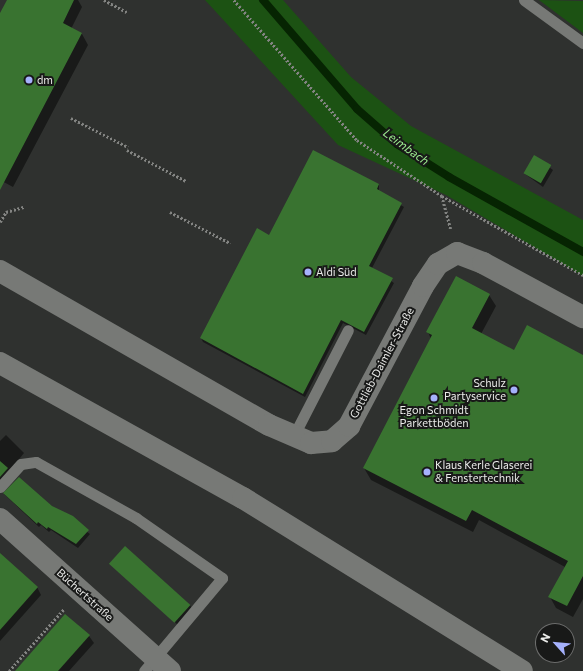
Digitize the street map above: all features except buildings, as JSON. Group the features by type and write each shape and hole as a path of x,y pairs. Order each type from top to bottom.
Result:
{"street":[{"path":"457,253 483,263 583,317"},
{"name":"Gottlieb-Daimler-Straße","path":"0,271 293,437 311,443 332,441 349,426 423,286 438,264 457,253"},
{"path":"0,363 243,498 522,671"},
{"name":"Büchertstraße","path":"0,519 80,591 156,667"}],"lane":[{"path":"524,0 583,43"},
{"path":"293,437 348,330"},
{"path":"0,487 21,464 36,462 136,518 222,578 156,667"}],"path":[{"path":"104,0 127,12"},
{"path":"234,0 357,140 442,196 583,275"},
{"path":"71,118 186,181"},
{"path":"442,196 457,253"},
{"path":"0,222 6,212 24,207"},
{"path":"170,212 230,243"},
{"path":"9,671 80,591"}],"green space":[{"path":"205,0 283,0 351,77 411,126 583,220 583,276 446,195 338,145"},
{"path":"539,0 583,1 583,33"}],"waterway":[{"name":"Leimbach","path":"263,0 357,109 397,144 449,177 583,252"}],"place":[{"name":"dm","path":"29,80"},
{"name":"Aldi Süd","path":"308,272"},
{"name":"Schulz Partyservice","path":"514,390"},
{"name":"Egon Schmidt Parkettböden","path":"434,398"},
{"name":"Klaus Kerle Glaserei & Fenstertechnik","path":"427,472"}]}
